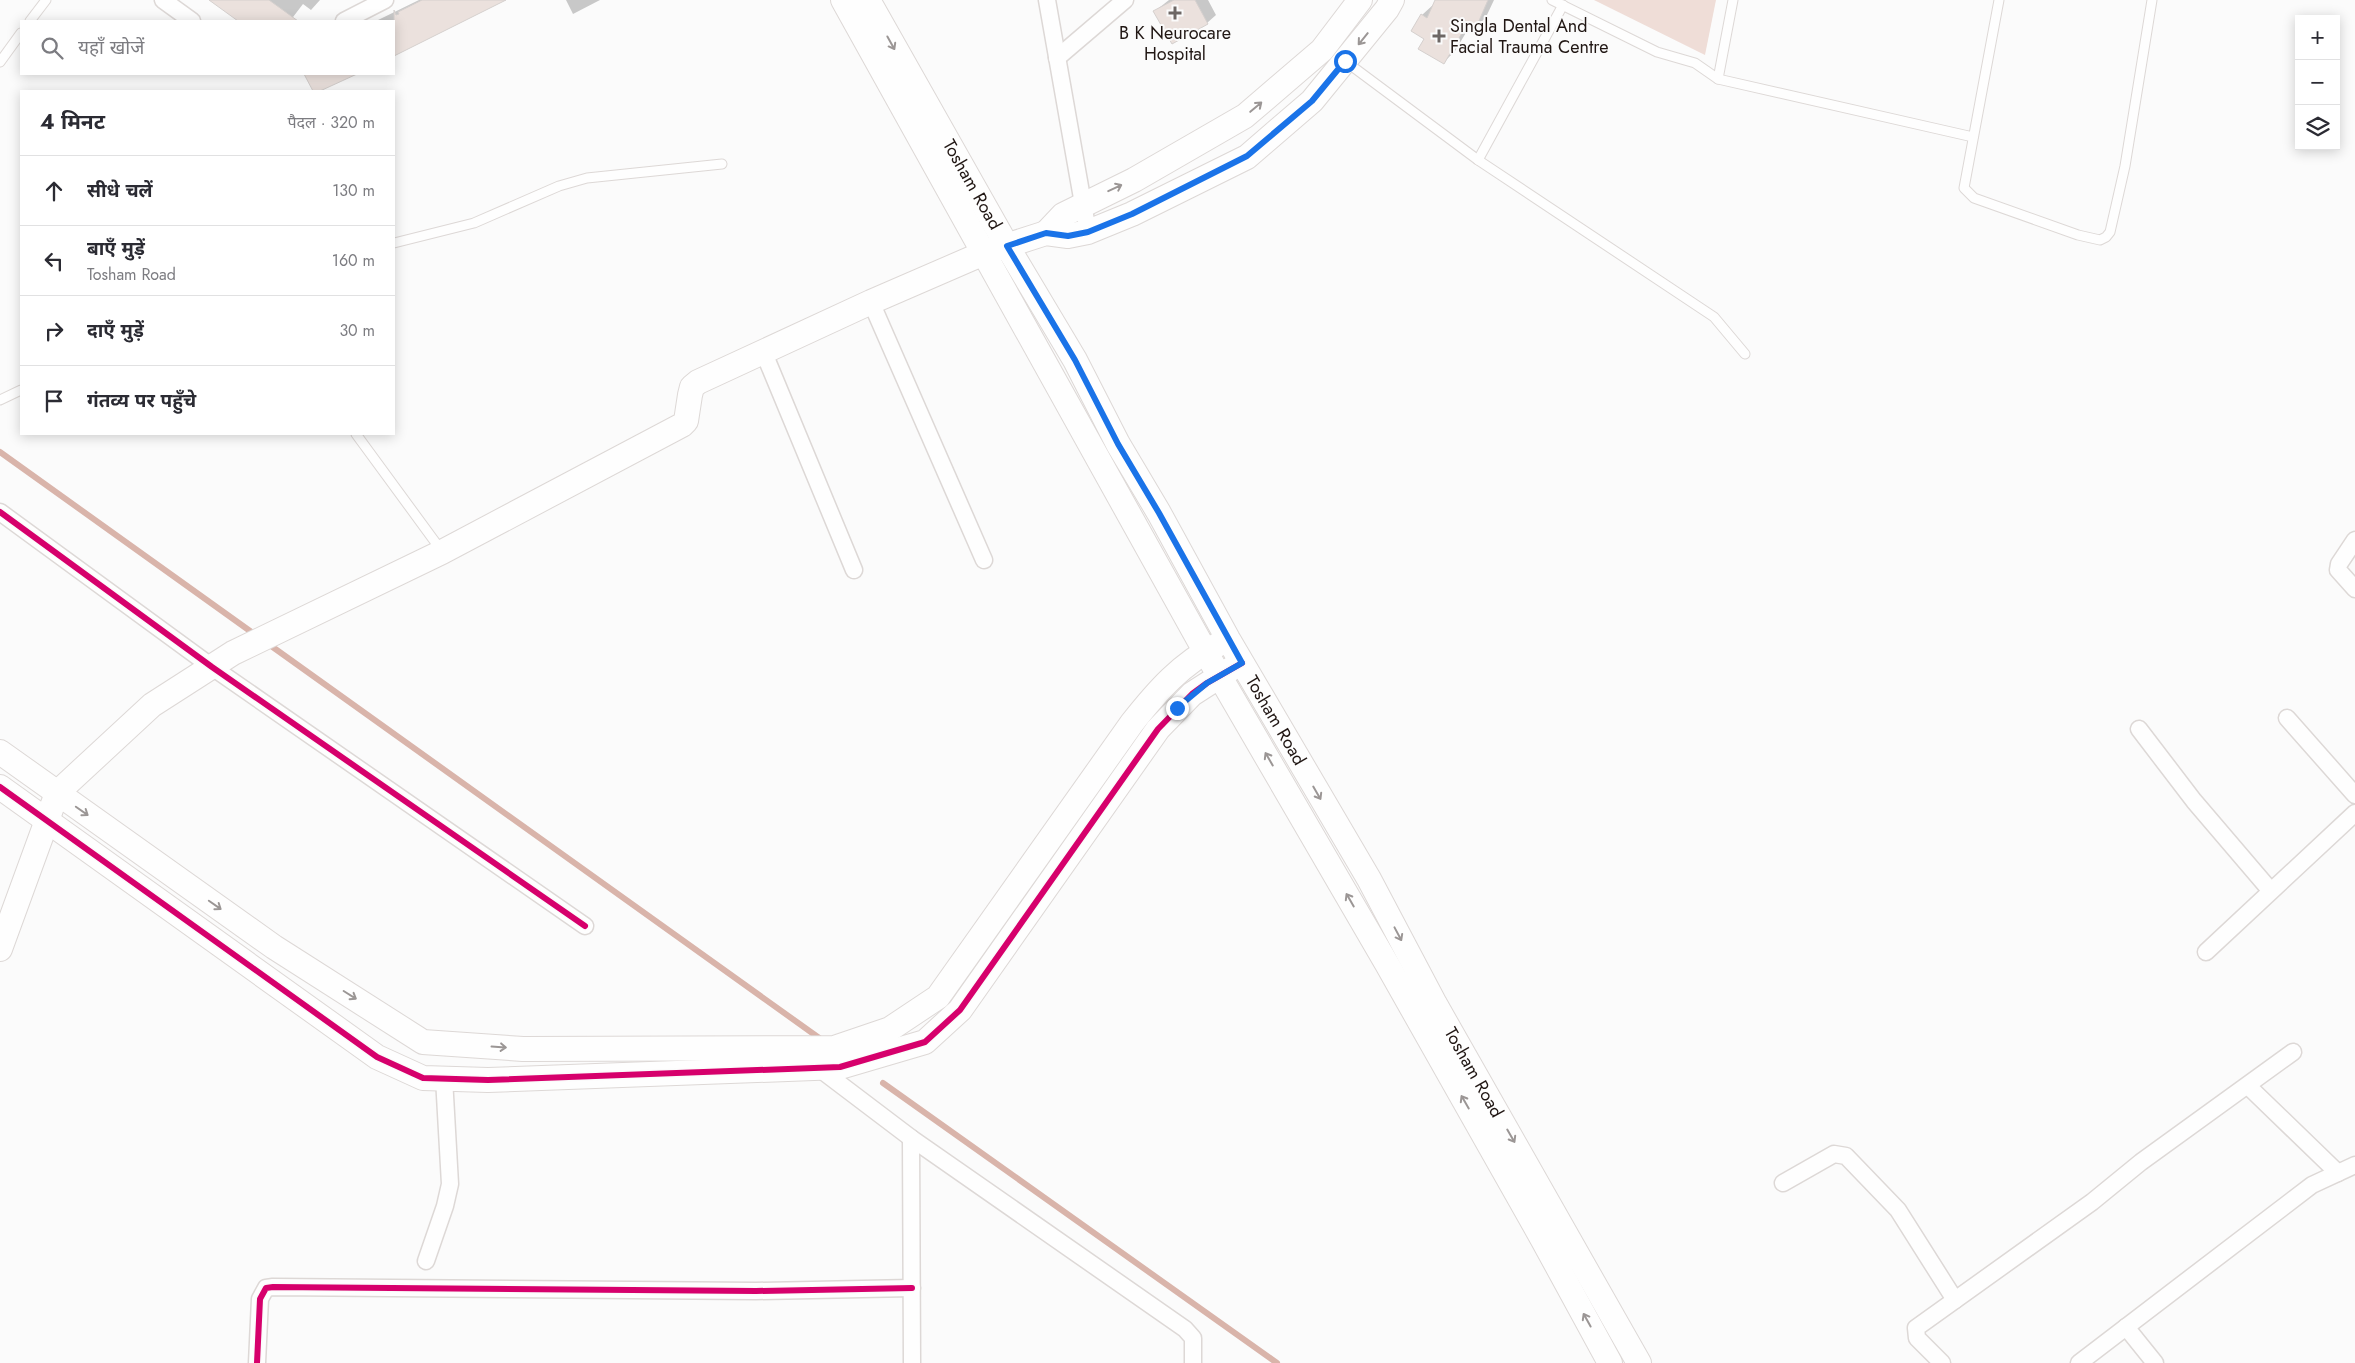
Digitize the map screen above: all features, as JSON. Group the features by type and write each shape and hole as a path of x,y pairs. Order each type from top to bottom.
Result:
{"main road":[{"name":"Tosham Road","path":"843,0 1205,651 1543,1240 1610,1363"},
{"name":"Tosham Road","path":"868,0 1007,246 1075,360 1118,444 1159,513 1228,639 1369,879 1435,1004 1639,1363"},
{"path":"1046,233 1063,215 1134,180 1245,116 1322,50 1360,0"},
{"path":"0,949 57,793 152,705 212,667 254,644 442,552 682,425 686,421 692,387 698,382 871,302 984,253 1046,233 1068,236 1088,232 1176,192 1247,156 1312,101 1392,0"},
{"path":"1163,163 1176,192"},
{"path":"0,752 274,947 423,1042 523,1049 834,1048 890,1029 938,997 1132,723 1157,692 1187,663 1228,639"},
{"path":"0,787 377,1057 423,1078 488,1080 840,1067 925,1042 960,1010 1158,729 1192,694 1242,663"}],"street":[{"path":"163,0 191,20"},
{"path":"346,20 385,0"},
{"path":"1047,0 1088,232"},
{"path":"1057,58 1125,0"},
{"path":"871,302 984,560"},
{"path":"764,353 854,570"},
{"path":"0,512 212,667 585,926"},
{"path":"2355,540 2339,564 2338,570 2341,576 2355,589"},
{"path":"2287,718 2355,795"},
{"path":"2140,729 2194,801 2270,890"},
{"path":"2206,952 2355,812"},
{"path":"792,1048 911,1138 1185,1329 1193,1338 1193,1363"},
{"path":"1942,1363 1916,1338 1916,1328 2092,1202 2141,1162 2293,1052"},
{"path":"426,1260 445,1206 450,1184 444,1078"},
{"path":"2248,1086 2338,1173"},
{"path":"911,1138 912,1363"},
{"path":"1783,1183 1834,1154 1846,1156 1898,1210 1955,1300"},
{"path":"2079,1363 2312,1185 2355,1165"},
{"path":"258,1363 260,1299 266,1288 273,1286 756,1291 912,1288"},
{"path":"2126,1327 2155,1363"}],"lane":[{"path":"31,20 46,0"},
{"path":"1552,0 1657,52 1695,64 1718,79 1973,136"},
{"path":"1718,79 1733,0"},
{"path":"1999,0 1964,188 1974,198 2078,235 2100,240 2110,232 2125,166 2152,0"},
{"path":"1478,160 1563,5"},
{"path":"0,62 20,35"},
{"path":"1345,61 1478,160 1714,317 1746,354"},
{"path":"395,244 474,223 559,186 587,178 722,164"},
{"path":"0,400 20,390"},
{"path":"357,435 442,552"}],"shaded area":[{"path":"1594,0 1716,0 1705,55"}],"building":[{"path":"209,0 269,0 297,20 237,20"},
{"path":"422,0 506,0 395,56 394,10 396,15 399,14 398,12"},
{"path":"1174,0 1195,0 1208,24 1172,44 1153,11"},
{"path":"1435,0 1488,0 1475,30 1466,26 1444,64 1418,49 1424,39 1411,31 1421,14 1427,18"},
{"path":"305,75 355,75 322,90 312,90"}],"waterway":[{"path":"0,452 257,636"},
{"path":"267,643 822,1040"},
{"path":"883,1083 1277,1363"}],"cycle path":[{"path":"0,512 212,667 585,926"},
{"path":"0,787 377,1057 423,1078 488,1080 840,1067 925,1042 960,1010 1158,729 1192,694 1242,663"},
{"path":"257,1363 260,1299 266,1288 273,1287 756,1291 912,1288"}],"place":[{"name":"B K Neurocare Hospital","path":"1175,13"},
{"name":"Singla Dental And Facial Trauma Centre","path":"1439,36"}],"route":[{"path":"1177,708 1207,683 1242,663 1159,513 1118,444 1075,360 1007,246 1046,233 1068,236 1088,232 1132,214 1247,156 1312,101 1345,61"}]}
